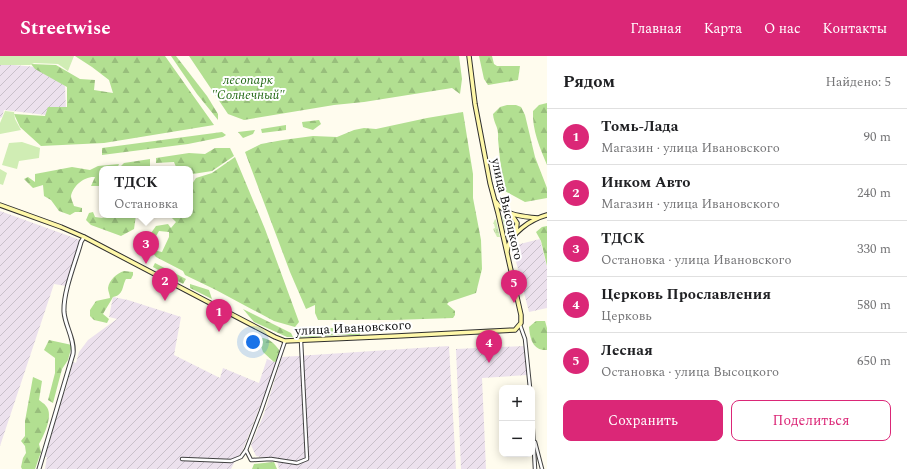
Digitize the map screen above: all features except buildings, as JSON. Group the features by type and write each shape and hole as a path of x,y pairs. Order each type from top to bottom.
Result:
{"main road":[{"name":"улица Высоцкого","path":"469,56 478,122 490,183 521,315 520,325"},
{"path":"494,199 505,212 537,218"},
{"name":"улица Ивановского","path":"0,205 84,237 275,337 285,340 301,341 508,331 515,330 520,325"},
{"path":"498,213 505,212"},
{"path":"507,254 509,243 515,235 517,223 510,214"},
{"path":"504,242 515,235 527,224 537,218 547,215"}],"street":[{"path":"39,469 74,354 73,343 65,316 65,302 67,289 81,242 84,237"},
{"name":"улица Высоцкого","path":"520,325 525,339 530,385"},
{"path":"182,459 231,461 241,457 246,450 285,340"},
{"path":"246,450 251,460 271,459 298,463 307,459 301,341"},
{"path":"535,441 542,469"},
{"path":"535,457 535,469"}],"shaded area":[{"path":"0,60 2,64 37,67 65,86 66,109 46,115 4,110 2,117 0,118"},
{"path":"0,211 80,240 66,286 54,284 0,446"},
{"path":"540,239 547,267 547,308 529,312 512,246"},
{"path":"113,297 128,300 181,317 174,355 220,378 223,368 259,383 267,359 277,363 242,452 236,459 231,469 45,469 47,457 45,457 73,362 76,363 79,352 88,340 117,319 109,317"},
{"path":"449,346 456,469 279,469 277,461 256,456 251,445 264,414 282,357"},
{"path":"524,346 527,375 482,378 486,469 461,469 456,349"}],"green space":[{"path":"0,56 74,56 68,71 58,64 34,63 30,65 0,65"},
{"path":"75,56 165,56 214,125 104,143 41,146 20,127 14,114 45,116 48,107 67,107 67,87 35,69 31,64 56,65 80,79 95,80 94,90 113,93 109,80"},
{"path":"171,56 176,56 207,96 218,114 218,120 197,94"},
{"name":"лесопарк \"Солнечный\"","path":"189,56 459,56 462,79 460,94 452,88 244,120 228,114"},
{"path":"479,56 492,56 494,64 497,66 520,66 518,80 488,85 484,79"},
{"path":"547,103 547,165 535,132 533,111 539,105"},
{"path":"516,105 521,107 525,115 535,157 547,188 547,198 525,202 503,190 498,131 493,114 500,107"},
{"path":"5,111 14,112 15,119 21,130 0,134 0,123"},
{"path":"463,112 473,174 473,198 481,240 482,269 476,293 447,304 455,311 453,318 318,320 315,313 315,305 306,309 290,272 245,152 261,144 313,136 337,137 354,130 364,128 376,129"},
{"path":"319,120 321,124 313,130 303,127 302,122"},
{"path":"286,125 286,130 262,133 261,129"},
{"path":"255,130 253,134 243,138 238,132"},
{"path":"222,132 226,135 223,137 188,144 102,155 102,148"},
{"path":"22,142 40,148 39,158 19,161 17,169 2,165 9,143"},
{"path":"215,148 230,148 234,156 212,171 193,174 193,166 176,166 174,162 156,163 156,158 189,153 205,154"},
{"path":"235,157 265,229 299,322 295,327 274,321 185,275 183,271 156,257 148,250 162,252 169,237 169,232 159,231 155,238 149,236 156,226 168,224 171,228 176,222 172,218 193,218 193,182 196,178 212,173"},
{"path":"150,159 150,166 121,166 124,163"},
{"path":"119,164 118,166 99,166 99,186 91,186 95,177 87,178 77,185 72,192 71,198 74,206 82,208 82,212 75,212 70,215 59,211 51,200 44,196 43,185 33,188 24,179 28,177 35,182 35,174 72,167 90,170 98,166"},
{"path":"0,169 7,173 3,185 0,184"},
{"path":"93,212 95,217 99,218 136,218 134,229 121,236 91,225 86,220 89,213"},
{"path":"503,215 510,216 515,224 514,233 508,237 502,217"},
{"path":"495,219 500,237 497,237 493,229 495,228 493,224"},
{"path":"547,226 547,266 541,241 536,232 542,227"},
{"path":"155,263 186,279 183,284 153,267"},
{"path":"124,271 133,272 133,275 131,279 126,279 121,292 117,296 113,297 104,312 103,314 109,319 107,323 94,320 90,316 90,310 96,301 110,298 108,288 110,282 116,275"},
{"path":"190,284 209,290 212,299 190,288"},
{"path":"243,309 291,333 293,337 287,337 254,322"},
{"path":"536,321 545,321 547,328 547,350 538,349 531,340 529,327"},
{"path":"326,328 361,328 360,335 298,338 301,331"},
{"path":"251,337 261,338 272,342 281,353 279,361 274,362 263,352 261,346 251,340"},
{"path":"49,340 72,345 68,360 62,369 53,403 48,400 55,373 55,358 44,350"},
{"path":"33,377 42,381 39,400 48,410 49,420 39,444 41,452 35,469 22,469 23,458 26,453 25,446 21,441 25,436 25,421"},
{"path":"274,462 277,469 252,469 254,464"}],"place":[{"name":"ТДСК","path":"146,264"},
{"name":"Инком Авто","path":"165,301"},
{"name":"Лесная","path":"514,303"},
{"name":"Томь-Лада","path":"219,332"},
{"name":"Церковь Прославления","path":"489,363"}]}
